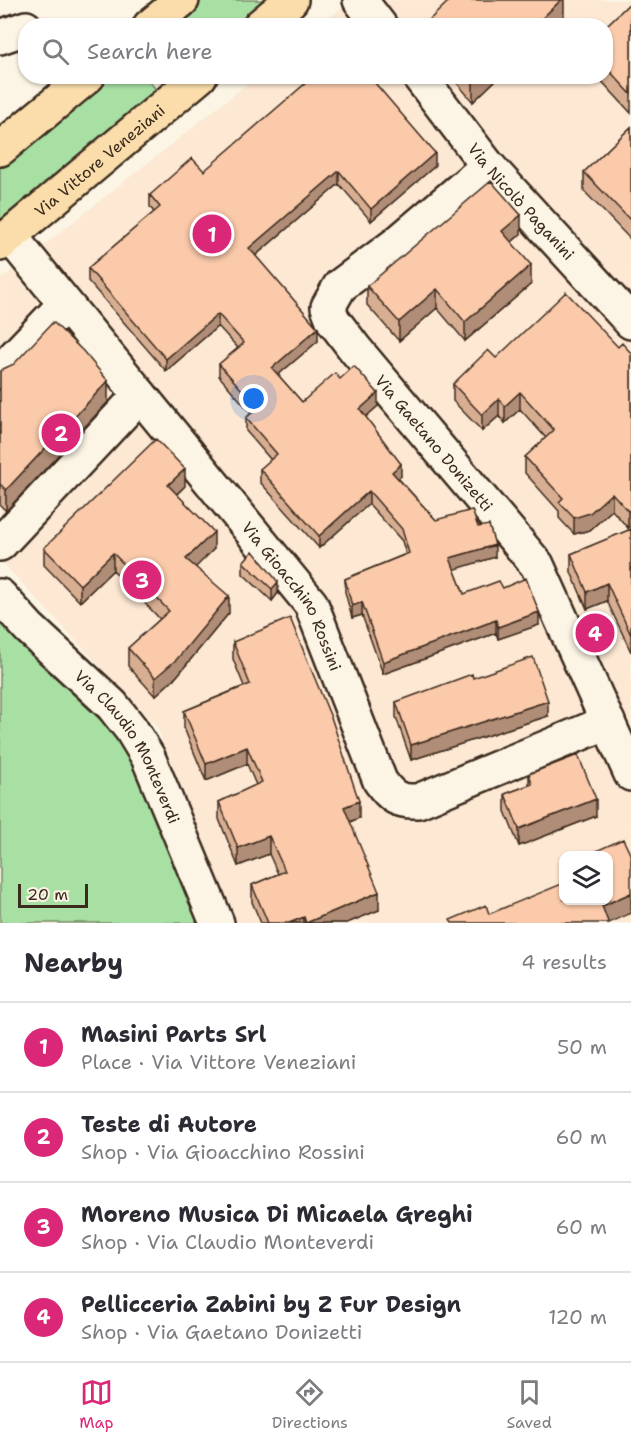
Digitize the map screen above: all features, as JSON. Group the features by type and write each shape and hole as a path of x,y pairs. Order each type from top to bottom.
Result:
{"main road":[{"path":"270,18 291,0"},
{"path":"0,149 78,84"},
{"name":"Via Vittore Veneziani","path":"5,240 181,84"}],"street":[{"path":"360,0 374,18"},
{"path":"0,37 18,31"},
{"name":"Via Nicolò Paganini","path":"425,84 488,166 631,322"},
{"name":"Via Gaetano Donizetti","path":"488,166 395,245 340,286 328,307 333,320 355,349 537,565 631,774"},
{"name":"Via Gioacchino Rossini","path":"5,240 65,304 311,604 380,781 390,795 401,802 418,801 608,722"},
{"path":"0,372 65,304"},
{"path":"0,544 140,395"},
{"name":"Via Claudio Monteverdi","path":"0,596 29,628 112,705 131,729 159,783 217,923"}],"shaded area":[{"path":"352,0 631,0 631,923 236,923 157,727 0,560 0,280 247,84 613,84 613,18 329,18"}],"green space":[{"path":"200,0 268,0 246,18 178,18"},
{"path":"101,84 151,84 161,95 0,230 0,167"},
{"path":"0,618 52,674 125,743 198,923 0,923"}],"building":[{"path":"450,0 561,0 542,18 431,18"},
{"path":"631,2 631,94 613,75 613,19"},
{"path":"305,84 376,84 435,153 371,209 339,171 249,248 318,328 272,368 302,402 335,373 340,379 354,366 378,393 360,409 401,464 392,472 436,520 472,510 478,527 489,525 495,545 450,558 464,594 499,581 503,588 526,578 539,612 498,627 496,620 383,662 362,602 352,606 345,579 409,553 402,529 369,491 319,536 260,469 277,454 246,418 258,408 219,364 244,343 218,314 166,359 88,268 160,207 150,195 192,158 204,171"},
{"path":"631,127 631,221 584,172"},
{"path":"491,181 521,215 502,231 531,265 465,322 437,289 399,322 367,286"},
{"path":"566,292 618,347 622,343 631,353 631,509 628,511 612,493 590,513 574,518 559,502 563,498 525,457 554,430 520,392 505,406 499,399 482,415 453,384 488,350 496,358"},
{"path":"53,322 83,351 108,381 6,490 0,484 0,372 14,364"},
{"path":"156,439 185,469 168,485 214,532 186,559 229,596 177,659 155,678 128,648 169,611 113,553 80,585 44,548"},
{"path":"631,529 631,635 607,583 587,592 571,554"},
{"path":"253,551 278,582 272,589 243,562"},
{"path":"290,618 332,720 359,801 344,807 379,892 306,923 304,917 289,923 268,923 252,885 285,871 269,836 238,848 219,802 262,782 247,747 206,764 184,711 250,684 233,642"},
{"path":"533,657 548,701 411,745 396,702 472,674 473,678"},
{"path":"578,755 596,799 519,829 505,794 532,784 529,774"},
{"path":"623,839 631,856 631,893 613,901 613,851 596,851"},
{"path":"559,885 559,905 604,905 602,906 608,922 452,923 450,920 486,905 489,914"}],"place":[{"name":"Masini Parts Srl","path":"212,234"},
{"name":"Teste di Autore","path":"61,433"},
{"name":"Moreno Musica Di Micaela Greghi","path":"142,580"},
{"name":"Pellicceria Zabini by Z Fur Design","path":"595,633"}]}
